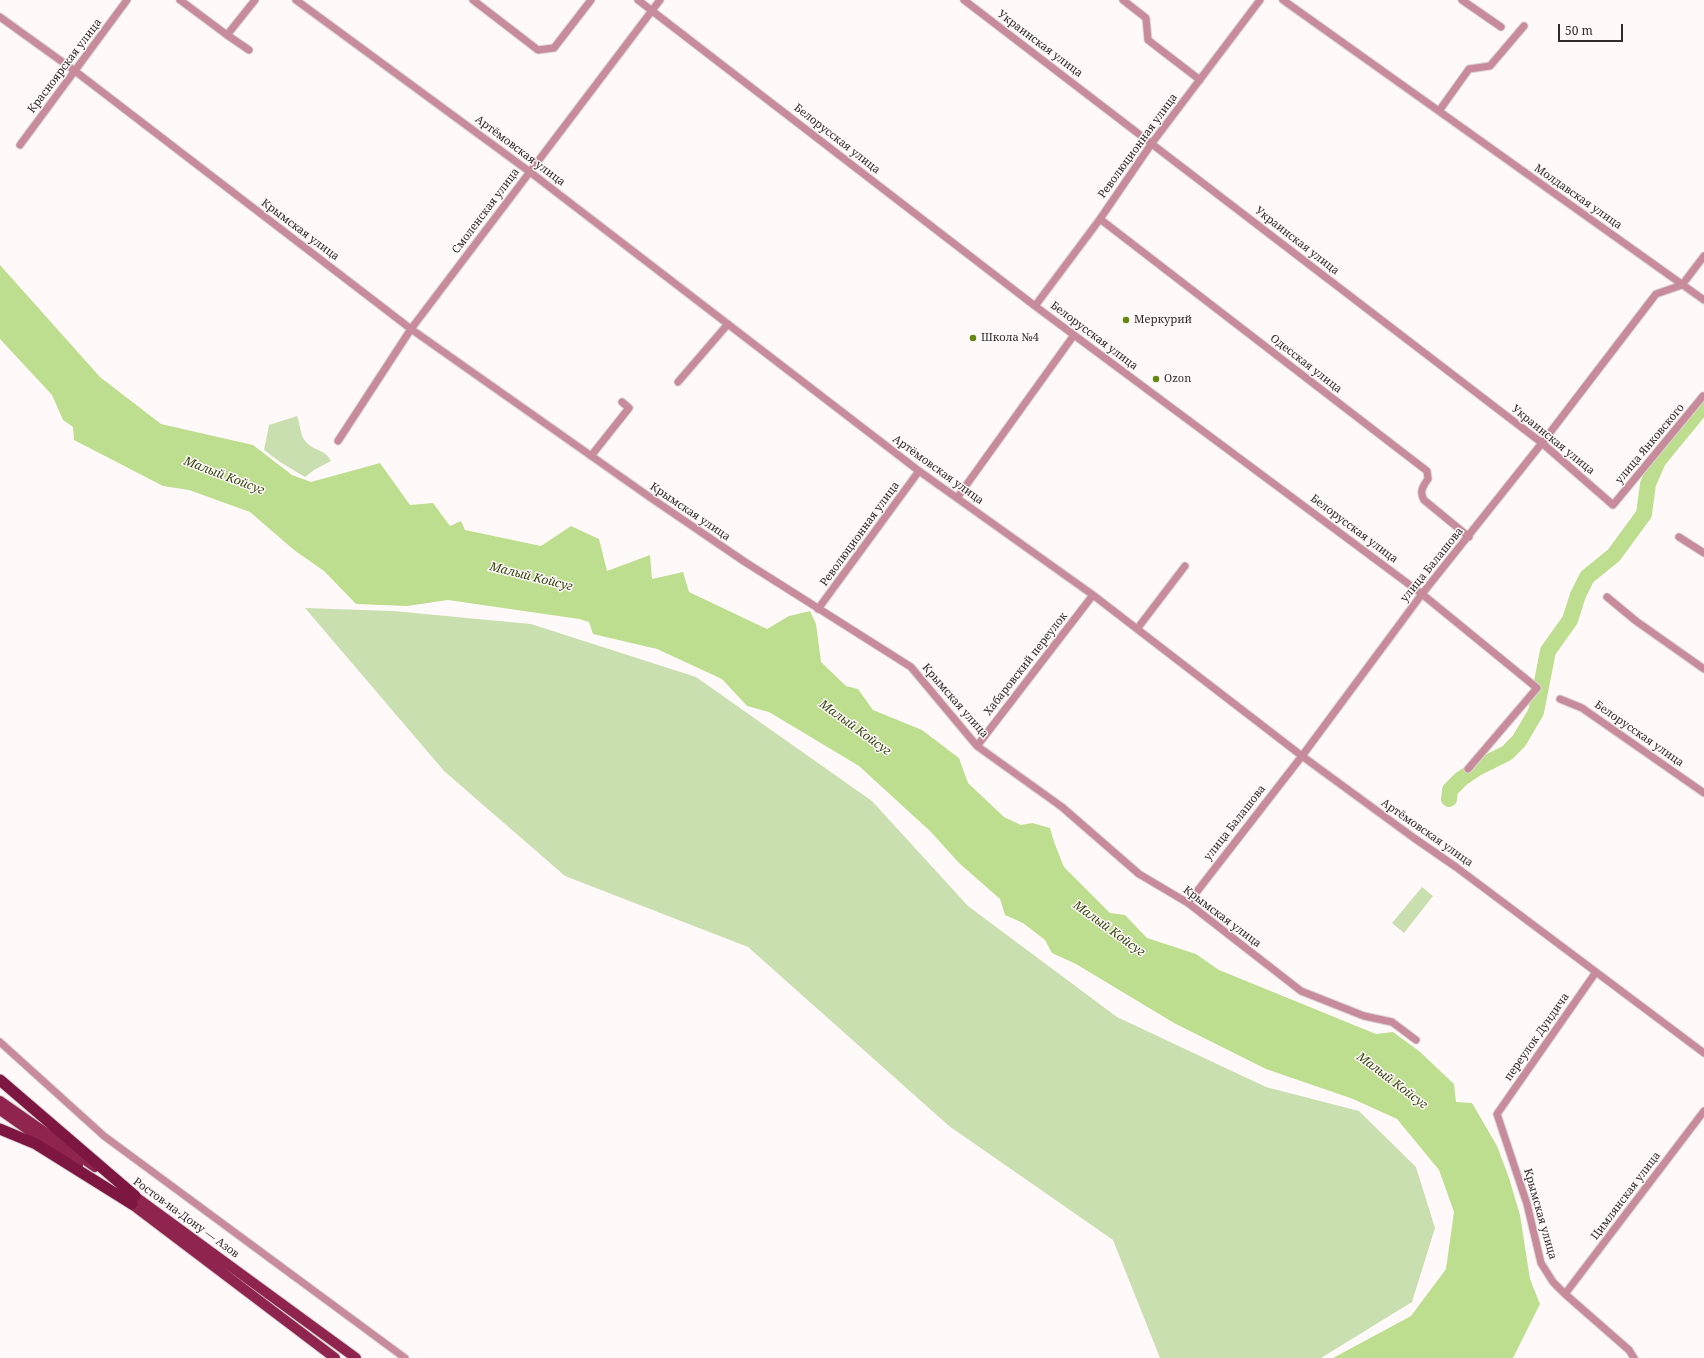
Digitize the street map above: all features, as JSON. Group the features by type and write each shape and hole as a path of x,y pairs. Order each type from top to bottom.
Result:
{"highway":[{"path":"0,1080 134,1200"},
{"path":"0,1129 36,1144 134,1200"}],"main road":[{"name":"Ростов-на-Дону — Азов","path":"0,1101 134,1200 356,1358"},
{"name":"Ростов-на-Дону — Азов","path":"0,1110 134,1200 334,1358"}],"street":[{"name":"Красноярская улица","path":"20,144 127,0"},
{"path":"180,0 249,50"},
{"path":"227,35 255,0"},
{"name":"Артёмовская улица","path":"296,0 530,172 919,471 1093,595 1302,756 1456,867 1704,1053"},
{"path":"473,0 538,50 554,48 591,0"},
{"name":"Белорусская улица","path":"638,0 1035,306 1422,594 1536,688 1468,769"},
{"name":"Смоленская улица","path":"338,441 411,329 660,0"},
{"name":"Украинская улица","path":"964,0 1542,444 1613,505"},
{"path":"1123,0 1146,18 1148,40 1200,80"},
{"name":"Революционная улица","path":"1035,306 1100,220 1152,143 1260,0"},
{"name":"Молдавская улица","path":"1283,0 1704,300"},
{"path":"1462,0 1501,28"},
{"name":"Крымская улица","path":"0,17 75,71 411,329 745,562 911,667 977,746 1062,807 1139,874 1188,903 1301,991 1364,1016 1392,1022 1416,1040"},
{"path":"1439,111 1469,69 1490,66 1524,26"},
{"name":"Одесская улица","path":"1100,220 1427,471 1428,479 1422,487 1421,495 1424,500 1469,537"},
{"path":"1682,285 1704,256"},
{"name":"улица Балашова","path":"1188,903 1302,756 1422,594 1542,444 1656,294 1682,285"},
{"path":"678,382 728,324"},
{"path":"957,498 1074,335"},
{"name":"улица Янковского","path":"1613,505 1703,396"},
{"path":"591,456 629,408 622,402"},
{"name":"Революционная улица","path":"818,609 919,471"},
{"path":"1679,537 1704,553"},
{"path":"1137,629 1185,566"},
{"name":"Хабаровский переулок","path":"977,746 1093,595"},
{"path":"1607,597 1704,669"},
{"name":"Белорусская улица","path":"1560,699 1582,708 1704,793"},
{"name":"переулок Дундича","path":"1496,1114 1596,972"},
{"path":"0,1042 104,1136 405,1358"},
{"name":"Цимлянская улица","path":"1565,1294 1704,1111"},
{"name":"Крымская улица","path":"1496,1114 1528,1204 1541,1263 1553,1282 1629,1350 1634,1358"}],"shaded area":[{"path":"297,416 304,440 310,446 329,457 331,461 314,470 305,477 280,462 264,450 269,425"},
{"path":"305,608 393,611 531,624 696,677 872,801 968,906 1117,1017 1266,1087 1359,1111 1416,1167 1435,1228 1412,1302 1321,1358 1160,1358 1113,1240 949,1126 748,947 565,876 444,771"},
{"path":"1422,887 1433,896 1404,933 1392,923"}],"water":[{"name":"Малый Койсуг","path":"0,265 100,377 161,424 253,445 292,475 311,482 380,463 410,505 433,503 450,526 461,521 465,530 541,546 571,526 599,539 607,571 650,555 652,579 683,572 689,592 767,629 789,616 810,611 816,624 821,662 846,686 858,689 873,710 922,730 959,758 968,783 1004,817 1021,825 1032,823 1050,828 1064,867 1110,913 1125,915 1147,938 1196,954 1219,970 1376,1034 1393,1032 1419,1051 1454,1084 1456,1102 1472,1103 1497,1146 1509,1178 1520,1215 1530,1279 1540,1304 1513,1358 1333,1358 1411,1316 1446,1269 1454,1212 1439,1170 1397,1119 1353,1099 1266,1069 1174,1023 1076,964 1052,953 1045,940 1023,923 1005,915 1000,899 959,863 931,832 859,766 769,712 747,706 722,679 657,649 593,634 589,622 579,619 448,600 407,606 356,604 324,571 294,550 250,512 189,490 163,486 74,440 73,427 63,420 52,395 0,339"}],"waterway":[{"path":"1449,799 1450,790 1461,779 1477,768 1507,753 1519,741 1536,712 1548,651 1570,620 1578,595 1587,577 1614,555 1644,514 1648,484 1658,461 1704,405"}],"place":[{"name":"Меркурий","path":"1126,320"},
{"name":"Школа №4","path":"973,338"},
{"name":"Ozon","path":"1156,379"}]}
